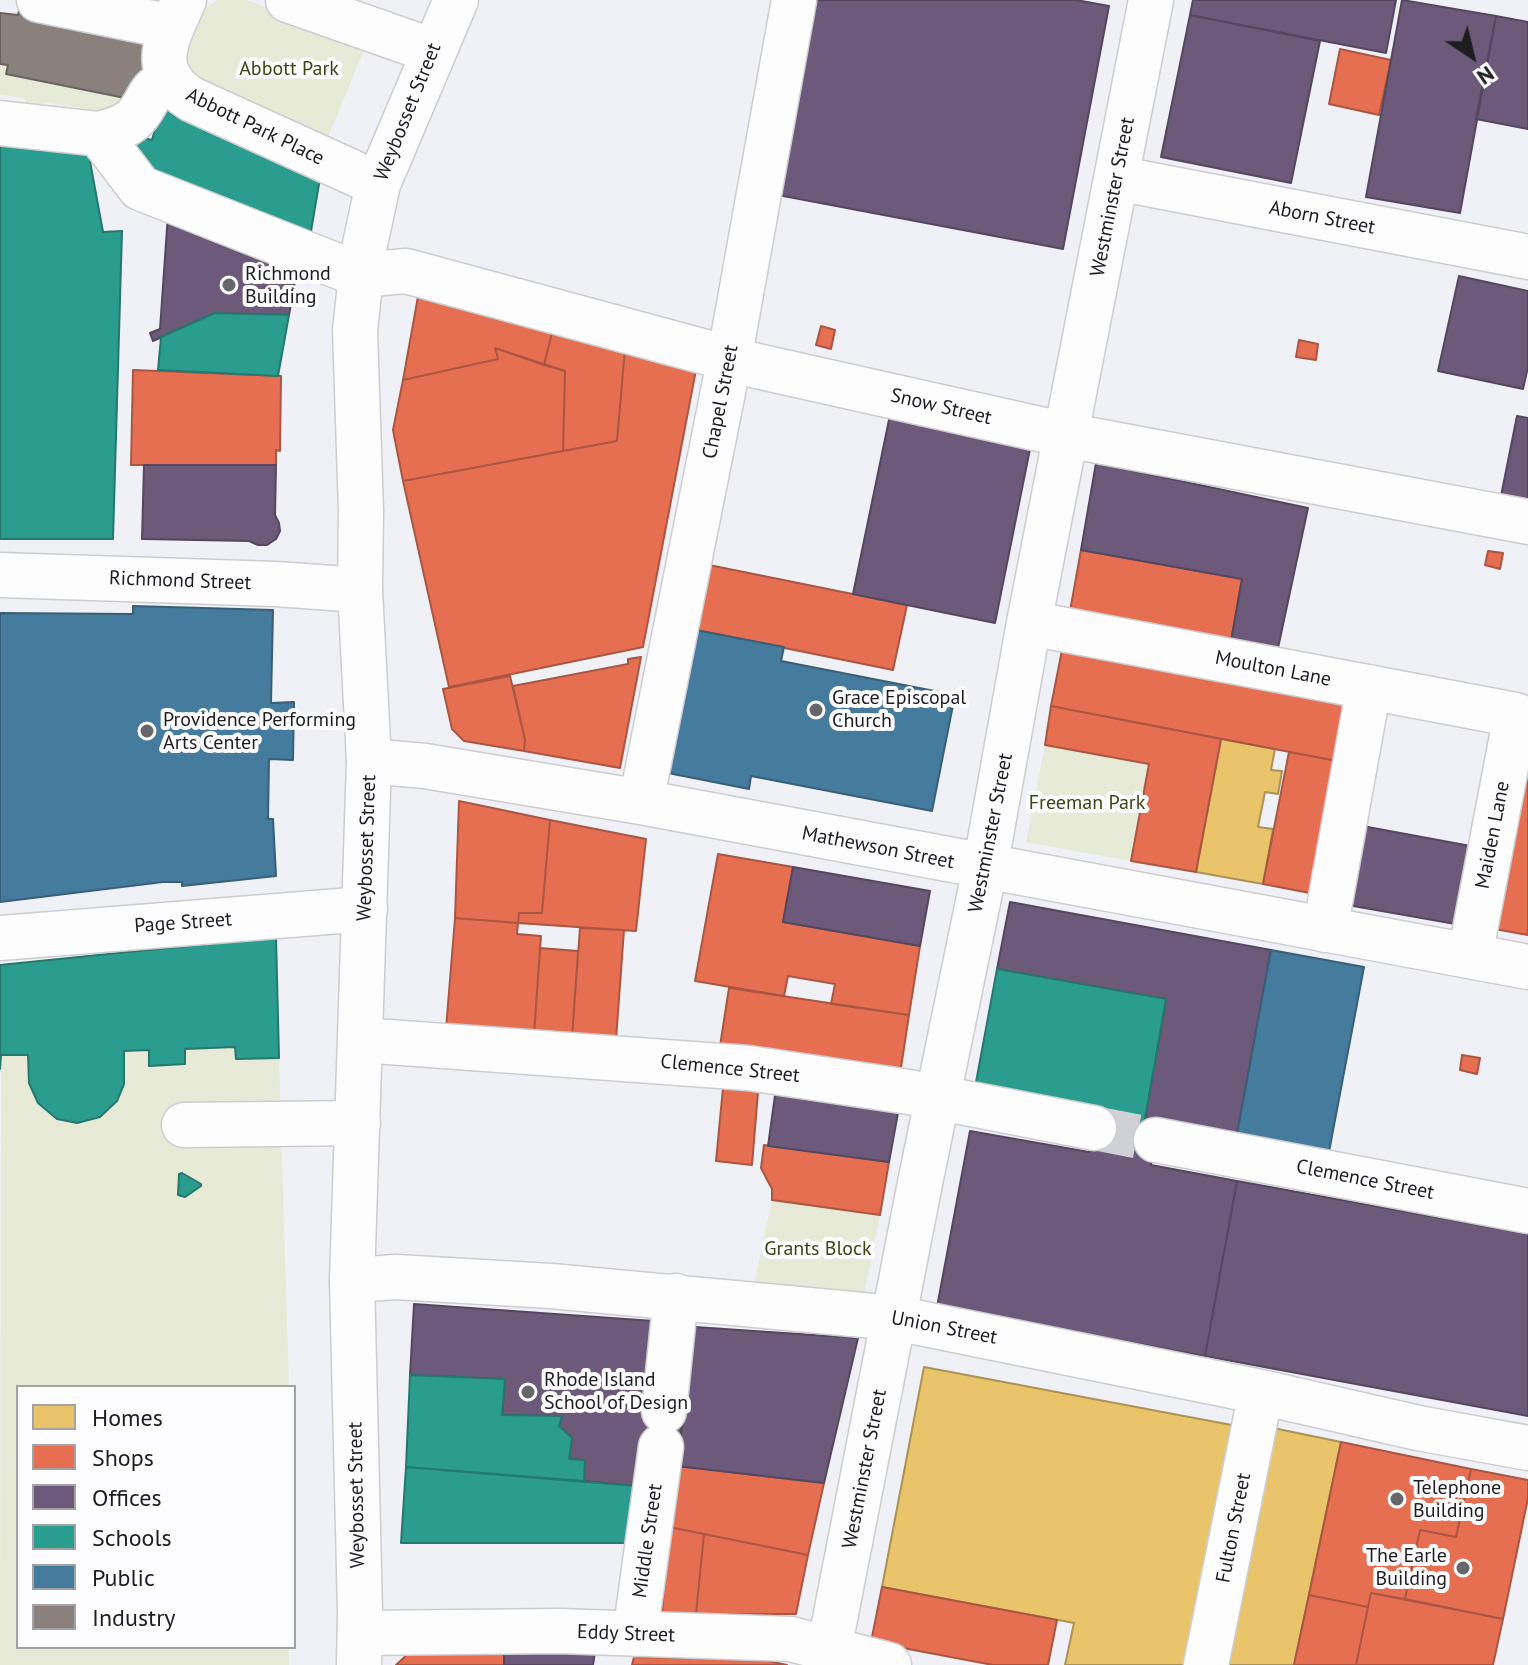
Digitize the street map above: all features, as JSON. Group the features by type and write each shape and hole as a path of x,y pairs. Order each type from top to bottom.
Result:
{"street":[{"path":"39,0 178,13"},
{"path":"288,0 433,51"},
{"name":"Weybosset Street","path":"359,1649 352,1280 369,761 360,590 361,511 355,330 360,275 378,184 456,0"},
{"name":"Chapel Street","path":"641,802 729,358 794,0"},
{"name":"Westminster Street","path":"828,1658 985,868 1029,623 1151,0"},
{"name":"Abbott Park Place","path":"178,13 164,60 165,72 170,81 191,99 378,184"},
{"path":"0,123 99,134 128,124 139,113 152,90 170,81"},
{"path":"99,134 140,188 360,275"},
{"name":"Aborn Street","path":"1116,178 1528,257"},
{"name":"Snow Street","path":"360,275 406,271 729,358 1066,435 1528,522"},
{"name":"Richmond Street","path":"0,575 276,584 360,590"},
{"name":"Moulton Lane","path":"1029,623 1516,715"},
{"path":"1325,930 1369,687"},
{"name":"Maiden Lane","path":"1470,956 1516,715"},
{"name":"Mathewson Street","path":"369,761 425,766 641,802 1528,967"},
{"name":"Page Street","path":"0,938 365,909"},
{"name":"Clemence Street","path":"361,1040 748,1068 1094,1128"},
{"path":"184,1125 358,1123"},
{"name":"Clemence Street","path":"1156,1140 1528,1211"},
{"name":"Union Street","path":"352,1280 396,1277 676,1296 895,1318 1261,1392 1418,1428 1528,1448"},
{"name":"Middle Street","path":"622,1644 662,1429 676,1296"},
{"name":"Fulton Street","path":"1206,1665 1261,1392"},
{"name":"Eddy Street","path":"359,1649 559,1631 622,1644 791,1639 828,1658 889,1665"}],"green space":[{"name":"Abbott Park","path":"218,0 246,0 367,43 326,142 196,85 187,64 186,43 198,18"},
{"path":"0,64 8,65 7,74 132,100 113,113 44,102 42,115 24,113 26,99 0,94"},
{"name":"Freeman Park","path":"1045,745 1149,764 1131,861 1026,842"},
{"path":"235,1047 236,1059 279,1058 289,1385 16,1385 16,1649 289,1649 289,1665 0,1665 1,1055 28,1055 31,1086 38,1103 56,1118 79,1122 101,1116 118,1100 123,1082 124,1051 149,1050 149,1065 185,1049"},
{"name":"Grants Block","path":"772,1200 880,1215 864,1295 754,1285"}],"building: Homes":[{"path":"1221,739 1275,749 1271,770 1282,771 1278,794 1265,792 1258,827 1273,829 1263,884 1196,872"},
{"path":"924,1367 1237,1426 1190,1665 1065,1665 1074,1623 882,1587"},
{"path":"1273,1428 1341,1442 1294,1665 1222,1665"}],"building: Shops":[{"path":"1340,49 1391,60 1379,115 1329,104"},
{"path":"419,291 553,329 544,365 495,348 498,359 403,380"},
{"path":"821,326 835,330 831,349 816,345"},
{"path":"553,329 625,349 617,441 563,451 565,371 544,365"},
{"path":"1299,340 1318,344 1316,360 1296,357"},
{"path":"495,348 565,371 563,451 403,481 393,430 403,380 498,359"},
{"path":"625,349 696,370 643,647 449,687 403,481 617,441"},
{"path":"133,370 281,376 280,451 276,450 276,465 131,465"},
{"path":"1081,550 1242,579 1231,641 1070,611"},
{"path":"1488,551 1503,553 1500,569 1485,565"},
{"path":"709,565 907,605 893,670 696,630"},
{"path":"1063,645 1354,701 1342,762 1051,706"},
{"path":"641,657 620,768 524,751 525,740 513,686 628,664 628,659"},
{"path":"510,676 525,740 524,751 464,741 452,729 443,689"},
{"path":"1051,706 1221,739 1196,872 1131,861 1149,764 1045,745"},
{"path":"1289,752 1342,762 1315,894 1263,884"},
{"path":"1528,769 1528,935 1489,928"},
{"path":"459,801 550,820 542,913 519,913 518,923 455,918"},
{"path":"550,820 646,839 636,931 518,923 519,913 542,913"},
{"path":"718,854 793,867 783,922 920,946 909,1015 831,1004 835,984 788,976 784,996 695,981"},
{"path":"455,918 518,923 517,934 541,936 534,1035 446,1029"},
{"path":"580,928 624,930 616,1040 572,1037"},
{"path":"540,948 578,951 572,1037 534,1035"},
{"path":"729,988 909,1015 900,1074 720,1046"},
{"path":"1462,1055 1480,1058 1477,1074 1460,1070"},
{"path":"724,1077 759,1080 752,1165 716,1161"},
{"path":"764,1145 889,1162 880,1215 772,1200 772,1189 761,1168"},
{"name":"Telephone Building","path":"1341,1442 1471,1469 1456,1537 1420,1530 1405,1599 1371,1593 1368,1607 1309,1595"},
{"path":"677,1466 824,1483 808,1555 669,1527"},
{"name":"The Earle Building","path":"1471,1469 1528,1480 1528,1498 1503,1619 1405,1599 1420,1530 1456,1537"},
{"path":"669,1527 704,1534 696,1614 662,1613"},
{"path":"704,1534 808,1555 796,1614 696,1614"},
{"path":"882,1587 1057,1620 1048,1665 993,1665 871,1642"},
{"path":"1371,1593 1503,1619 1493,1665 1356,1665"},
{"path":"1309,1595 1368,1607 1356,1665 1294,1665"},
{"path":"410,1652 504,1652 504,1665 396,1665"},
{"path":"634,1657 759,1659 787,1665 632,1665"}],"building: Offices":[{"path":"816,0 1076,0 1109,6 1063,249 778,195"},
{"path":"1193,0 1396,0 1386,53 1190,15"},
{"path":"1402,0 1496,16 1460,213 1366,197"},
{"path":"1190,15 1320,41 1291,183 1161,157"},
{"path":"1496,16 1528,22 1528,129 1476,119"},
{"name":"Richmond Building","path":"168,214 299,258 289,315 215,313 153,341 150,333 160,329"},
{"path":"1459,276 1528,291 1528,367 1523,389 1438,371"},
{"path":"890,415 1031,444 995,623 853,594"},
{"path":"1517,416 1528,418 1528,501 1501,496"},
{"path":"1096,463 1308,508 1278,648 1231,641 1242,579 1081,550"},
{"path":"144,465 276,465 275,515 280,531 276,539 267,545 258,545 249,541 142,539"},
{"path":"1357,825 1476,847 1461,925 1342,904"},
{"path":"793,867 930,891 920,946 783,922"},
{"path":"1010,902 1271,950 1236,1140 1144,1124 1166,999 997,969"},
{"path":"777,1081 900,1102 889,1162 768,1146"},
{"path":"1096,1115 1158,1126 1151,1165 1237,1181 1205,1356 937,1307 970,1131 1089,1152"},
{"path":"1237,1181 1528,1234 1528,1416 1205,1356"},
{"name":"Rhode Island School of Design","path":"414,1304 654,1321 683,1412 679,1447 635,1486 584,1481 585,1460 569,1459 572,1438 559,1426 562,1416 502,1415 505,1379 410,1375"},
{"path":"695,1327 858,1338 824,1483 677,1466"},
{"path":"504,1652 595,1652 593,1665 504,1665"}],"building: Schools":[{"path":"154,99 320,178 308,249 143,173 127,134 152,140 158,119"},
{"path":"0,145 87,145 103,232 122,231 113,539 0,539"},
{"path":"215,313 289,315 278,376 158,370 161,337"},
{"path":"276,937 279,1058 236,1059 235,1047 185,1049 185,1064 149,1066 149,1050 124,1051 124,1084 117,1101 100,1117 77,1123 57,1119 38,1103 29,1083 28,1055 1,1055 0,1069 0,965"},
{"path":"997,969 1166,999 1144,1124 974,1093"},
{"path":"179,1174 201,1184 185,1197 178,1195"},
{"path":"410,1375 505,1379 502,1415 562,1416 559,1426 572,1438 569,1459 585,1460 584,1481 406,1467"},
{"path":"406,1467 635,1486 629,1543 401,1543"}],"building: Public":[{"name":"Providence Performing Arts Center","path":"133,606 273,610 271,703 294,702 293,760 269,759 268,819 273,819 276,876 182,886 182,882 163,882 0,902 0,613 133,614"},
{"name":"Grace Episcopal Church","path":"696,630 784,647 781,661 955,695 932,811 751,776 749,789 668,773"},
{"path":"1271,950 1364,967 1328,1157 1236,1140"}],"building: Industry":[{"path":"20,6 151,33 135,100 6,74 8,65 0,64 0,13 18,15"}],"tunnel":[{"path":"1094,1128 1156,1140"}],"place":[{"name":"Richmond Building","path":"229,285"},
{"name":"Grace Episcopal Church","path":"816,710"},
{"name":"Providence Performing Arts Center","path":"147,731"},
{"name":"Rhode Island School of Design","path":"528,1392"},
{"name":"Telephone Building","path":"1397,1499"},
{"name":"The Earle Building","path":"1463,1568"}]}
